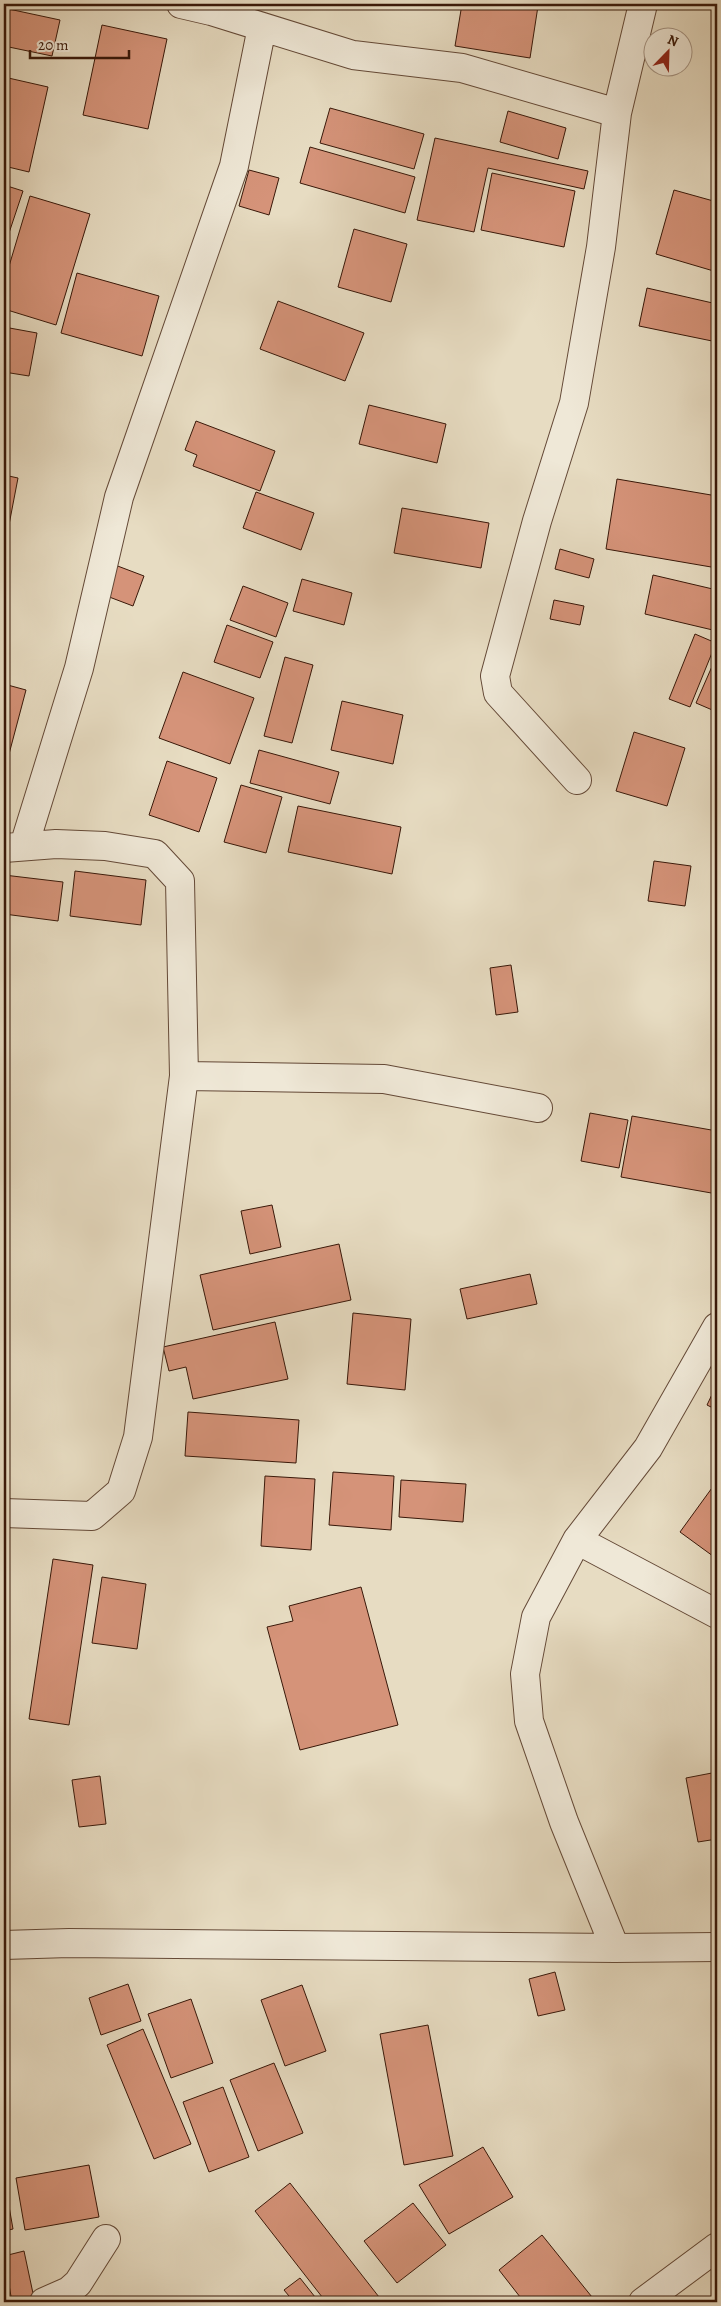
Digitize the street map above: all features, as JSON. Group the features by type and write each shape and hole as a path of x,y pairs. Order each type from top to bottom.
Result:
{"street":[{"path":"182,4 353,55 462,68 618,113"},
{"path":"577,780 498,693 495,676 537,521 574,403 601,247 618,113 643,4"},
{"path":"4,1514 92,1516 121,1491 138,1437 169,1207 184,1076 180,881 155,854 105,846 14,847 79,668 119,497 234,166 262,27"},
{"path":"184,1076 384,1079 538,1108"},
{"path":"615,1948 564,1822 529,1720 525,1674 536,1617 577,1540 648,1448 717,1327"},
{"path":"577,1540 717,1614"},
{"path":"4,1945 69,1943 615,1948 717,1947"},
{"path":"44,2302 68,2291 78,2283 106,2240"},
{"path":"642,2302 717,2247"}],"building":[{"path":"462,4 525,4 538,6 530,58 455,46"},
{"path":"4,8 60,20 52,56 4,46"},
{"path":"102,25 167,39 148,129 83,115"},
{"path":"4,77 48,87 29,172 4,166"},
{"path":"330,108 424,134 414,169 320,143"},
{"path":"508,111 566,128 558,159 500,142"},
{"path":"435,138 588,171 584,189 488,168 474,232 417,220"},
{"path":"310,147 415,177 405,213 300,183"},
{"path":"249,170 279,178 269,215 239,206"},
{"path":"492,173 575,191 564,247 481,230"},
{"path":"4,185 23,191 6,242 4,241"},
{"path":"674,190 717,202 717,272 656,254"},
{"path":"30,196 90,214 56,325 4,309 4,283"},
{"path":"354,229 407,244 391,302 338,287"},
{"path":"77,273 159,296 142,356 61,333"},
{"path":"647,288 717,304 717,342 639,326"},
{"path":"278,301 364,333 345,381 260,349"},
{"path":"4,327 37,333 29,376 4,372"},
{"path":"369,405 446,424 437,463 359,444"},
{"path":"196,421 275,451 260,491 193,466 197,455 185,450"},
{"path":"4,475 18,478 8,530 4,529"},
{"path":"617,479 717,496 717,568 606,549"},
{"path":"256,492 314,513 301,550 243,528"},
{"path":"402,508 489,523 481,568 394,553"},
{"path":"560,549 594,559 589,578 555,569"},
{"path":"115,565 144,576 133,606 104,595"},
{"path":"653,575 717,590 717,631 645,614"},
{"path":"302,579 352,593 344,625 293,611"},
{"path":"243,586 288,603 276,637 230,620"},
{"path":"554,600 584,606 580,625 550,619"},
{"path":"227,625 273,642 260,678 214,662"},
{"path":"695,634 716,643 690,707 669,699"},
{"path":"717,655 717,712 696,703"},
{"path":"285,657 313,665 292,743 264,736"},
{"path":"183,672 254,698 230,764 159,738"},
{"path":"4,684 26,690 4,773"},
{"path":"342,701 403,715 393,764 331,750"},
{"path":"634,732 685,748 667,806 616,791"},
{"path":"259,750 339,772 330,804 250,783"},
{"path":"167,761 217,778 199,832 149,815"},
{"path":"241,785 282,797 266,853 224,842"},
{"path":"298,806 401,827 392,874 288,852"},
{"path":"654,861 691,866 685,906 648,901"},
{"path":"75,871 146,880 141,925 70,916"},
{"path":"4,875 63,882 58,921 4,914"},
{"path":"511,965 518,1012 496,1015 490,968"},
{"path":"590,1113 628,1120 619,1168 581,1161"},
{"path":"632,1116 717,1131 717,1194 621,1177"},
{"path":"272,1205 281,1247 250,1254 241,1211"},
{"path":"339,1244 351,1300 213,1330 200,1275"},
{"path":"530,1274 537,1304 467,1319 460,1289"},
{"path":"353,1313 411,1319 405,1390 347,1384"},
{"path":"275,1322 288,1379 193,1399 186,1367 169,1371 163,1347"},
{"path":"717,1384 717,1410 707,1405"},
{"path":"188,1412 299,1420 296,1463 185,1456"},
{"path":"333,1472 394,1476 391,1530 329,1525"},
{"path":"265,1476 315,1479 311,1550 261,1546"},
{"path":"401,1480 466,1484 463,1522 399,1517"},
{"path":"717,1481 717,1559 680,1532"},
{"path":"4,1551 7,1552 4,1571"},
{"path":"53,1559 93,1565 69,1725 29,1719"},
{"path":"102,1577 146,1584 137,1649 92,1643"},
{"path":"361,1587 398,1725 300,1750 267,1627 293,1621 289,1606"},
{"path":"717,1772 717,1839 698,1842 686,1778"},
{"path":"100,1776 106,1824 79,1827 72,1780"},
{"path":"555,1972 565,2010 538,2016 529,1979"},
{"path":"128,1984 141,2021 101,2035 89,1998"},
{"path":"302,1985 326,2051 285,2066 261,2000"},
{"path":"191,1999 213,2063 171,2078 148,2014"},
{"path":"428,2025 453,2156 404,2165 380,2034"},
{"path":"143,2029 191,2144 154,2159 107,2045"},
{"path":"274,2063 303,2133 258,2151 230,2080"},
{"path":"223,2087 249,2157 209,2172 183,2102"},
{"path":"483,2147 513,2197 449,2234 419,2185"},
{"path":"89,2165 99,2217 25,2230 16,2178"},
{"path":"4,2178 13,2229 4,2231"},
{"path":"290,2183 379,2297 373,2302 326,2302 255,2211"},
{"path":"413,2203 446,2245 397,2283 364,2241"},
{"path":"542,2235 596,2302 524,2302 499,2270"},
{"path":"24,2251 34,2298 12,2302 4,2256"},
{"path":"300,2278 319,2302 294,2302 284,2290"}]}
